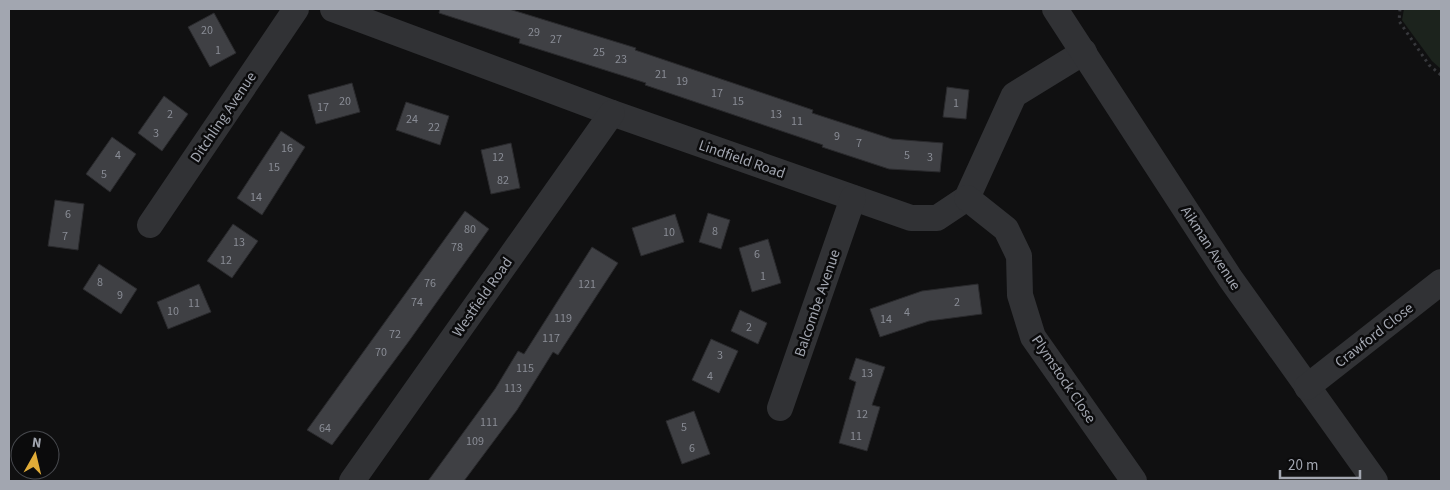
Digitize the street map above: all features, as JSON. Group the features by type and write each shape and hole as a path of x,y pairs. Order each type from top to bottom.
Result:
{"street":[{"name":"Ditchling Avenue","path":"150,225 296,9"},
{"name":"Lindfield Road","path":"333,9 612,113 911,218 937,218 967,198"},
{"name":"Aikman Avenue","path":"1055,9 1230,278 1375,481"},
{"path":"967,198 1014,95 1084,52"},
{"name":"Westfield Road","path":"352,481 612,113"},
{"name":"Balcombe Avenue","path":"780,408 853,198"},
{"name":"Plymstock Close","path":"967,198 1006,228 1019,256 1020,295 1034,337 1134,481"},
{"name":"Crawford Close","path":"1307,387 1441,282"}],"path":[{"path":"1400,9 1399,21 1429,65 1441,75"}],"shaded area":[{"path":"1404,9 1441,9 1441,69 1432,61 1402,20"}],"building":[{"path":"440,9 509,9 636,48 635,50 813,110 812,113 892,139 943,143 940,172 889,169 645,85 646,83 519,43 520,39 439,13"},
{"path":"214,13 236,53 210,67 188,27"},
{"path":"352,83 360,112 316,124 308,95"},
{"path":"947,87 969,90 966,119 943,117"},
{"path":"164,96 188,114 162,151 138,133"},
{"path":"406,102 449,116 440,145 396,130"},
{"path":"281,131 305,147 262,215 237,198"},
{"path":"112,137 136,154 110,192 86,174"},
{"path":"511,143 520,188 491,194 481,150"},
{"path":"55,200 84,204 78,250 48,246"},
{"path":"465,211 489,229 409,341 332,445 307,430"},
{"path":"708,213 730,220 721,249 699,242"},
{"path":"675,214 684,242 641,256 632,228"},
{"path":"233,224 258,241 232,278 207,261"},
{"path":"768,239 781,283 752,292 739,248"},
{"path":"592,247 618,263 558,355 553,352 517,410 464,481 428,481 495,389 518,351 524,354"},
{"path":"99,264 137,289 121,314 83,289"},
{"path":"199,284 211,312 168,329 157,302"},
{"path":"978,284 982,314 929,321 880,337 870,309 922,291"},
{"path":"740,310 767,323 758,344 731,331"},
{"path":"711,339 738,351 719,393 692,380"},
{"path":"856,358 885,367 872,405 880,407 867,451 839,443 856,382 849,379"},
{"path":"694,411 710,454 682,464 666,421"}]}
